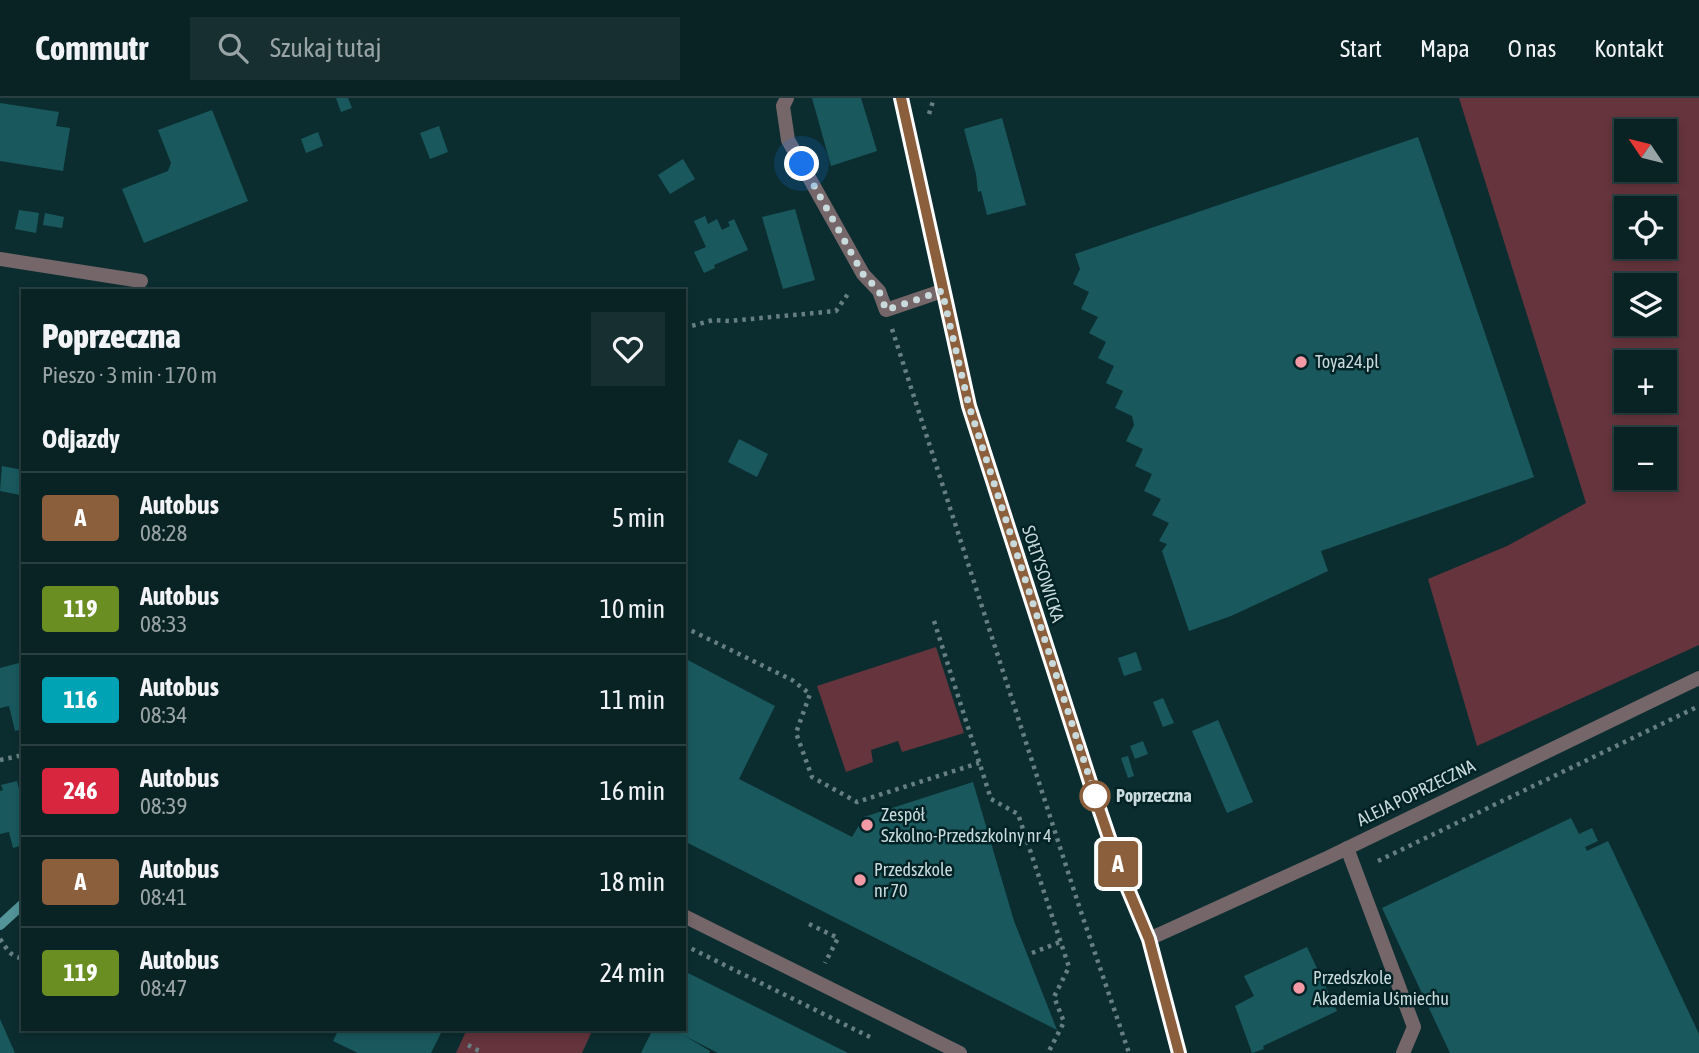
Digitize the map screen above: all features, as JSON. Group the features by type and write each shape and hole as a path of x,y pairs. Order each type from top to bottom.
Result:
{"street":[{"path":"787,98 783,106 788,140 863,274 879,291 886,310 942,291"},
{"name":"SOŁTYSOWICKA","path":"901,98 969,406 1120,870 1149,939 1178,1053"},
{"path":"0,259 141,281"},
{"name":"ALEJA POPRZECZNA","path":"1149,939 1347,848 1699,678"},
{"path":"1347,848 1414,1027 1403,1053"},
{"path":"686,917 960,1053"}],"path":[{"path":"926,122 934,98"},
{"path":"686,327 713,320 729,321 836,311 863,274"},
{"path":"886,310 1129,1053"},
{"path":"686,498 691,500"},
{"path":"934,621 991,799 1018,814 1069,967 1054,998 1064,1022 1048,1053"},
{"path":"686,628 792,680 810,694 796,733 812,777 857,802 979,763"},
{"path":"0,760 21,755"},
{"path":"1,940 10,954 21,958"},
{"path":"1032,953 1060,942"},
{"path":"686,946 879,1041"},
{"path":"468,1045 483,1053"}],"shaded area":[{"path":"1459,98 1699,98 1699,645 1477,746 1428,579 1507,546 1586,503"},
{"path":"936,647 964,733 902,752 898,741 871,750 873,762 846,772 817,686"},
{"path":"466,1031 592,1031 582,1053 456,1053"}],"building":[{"path":"336,98 348,98 352,108 341,112"},
{"path":"812,98 861,98 877,151 831,166"},
{"path":"0,103 59,112 56,126 70,128 63,171 0,161"},
{"path":"212,110 248,201 144,243 122,189 168,171 171,163 158,130"},
{"path":"1002,118 1026,205 987,215 981,191 978,192 964,129"},
{"path":"439,126 448,152 430,159 420,133"},
{"path":"318,132 323,146 306,153 301,139"},
{"name":"Toya24.pl","path":"1418,137 1534,477 1321,551 1328,571 1231,616 1189,631 1162,551 1167,544 1159,541 1169,523 1152,515 1161,499 1144,491 1152,474 1135,466 1143,449 1126,441 1134,425 1132,416 1115,408 1123,391 1106,383 1114,366 1098,358 1106,342 1089,333 1098,317 1081,309 1089,292 1073,284 1080,269 1075,254"},
{"path":"683,159 695,179 670,194 658,175"},
{"path":"795,209 815,280 783,289 762,217"},
{"path":"19,210 39,213 36,233 15,229"},
{"path":"45,213 64,217 62,228 43,225"},
{"path":"705,216 708,224 717,219 722,230 730,226 728,222 734,219 748,250 714,265 715,268 704,273 694,252 706,247 694,221"},
{"path":"739,439 768,454 757,477 728,462"},
{"path":"2,466 21,470 20,495 0,491"},
{"path":"1136,652 1142,670 1124,676 1118,658"},
{"path":"686,659 775,706 739,779 852,837 864,817 973,782 1014,921 1057,1030 686,842"},
{"path":"19,663 21,730 15,731 9,706 0,708 0,668"},
{"path":"1163,698 1174,723 1163,727 1153,702"},
{"path":"1218,720 1253,802 1227,813 1192,731"},
{"path":"1143,741 1148,754 1135,759 1130,746"},
{"path":"1128,756 1134,776 1128,778 1121,758"},
{"path":"17,781 21,797 21,846 13,848 9,832 0,834 0,791 3,790 1,785"},
{"path":"1571,818 1579,834 1592,828 1598,841 1585,847 1587,851 1608,841 1699,1034 1699,1053 1450,1053 1382,908"},
{"path":"1307,947 1337,1011 1252,1053 1235,1006 1254,996 1244,976"},
{"path":"686,972 848,1053 718,1053 683,1035 710,1051 709,1053 641,1053 652,1031 686,1031"},
{"path":"0,1019 15,1053 0,1053"},
{"path":"338,1031 442,1031 431,1053 358,1053 333,1041"}],"waterway":[{"path":"0,925 21,906"}],"bus line":[{"name":"A","path":"901,98 969,406 1090,782 1120,870 1149,939 1179,1053"}],"place":[{"name":"Toya24.pl","path":"1301,362"},
{"name":"Poprzeczna","path":"1095,796"},
{"name":"Zespół Szkolno-Przedszkolny nr 4","path":"867,825"},
{"name":"Przedszkole nr 70","path":"860,880"},
{"name":"Przedszkole Akademia Uśmiechu","path":"1299,988"}],"route":[{"path":"802,164 863,274 879,291 886,310 942,291 969,406 1098,804 1095,796"}]}
